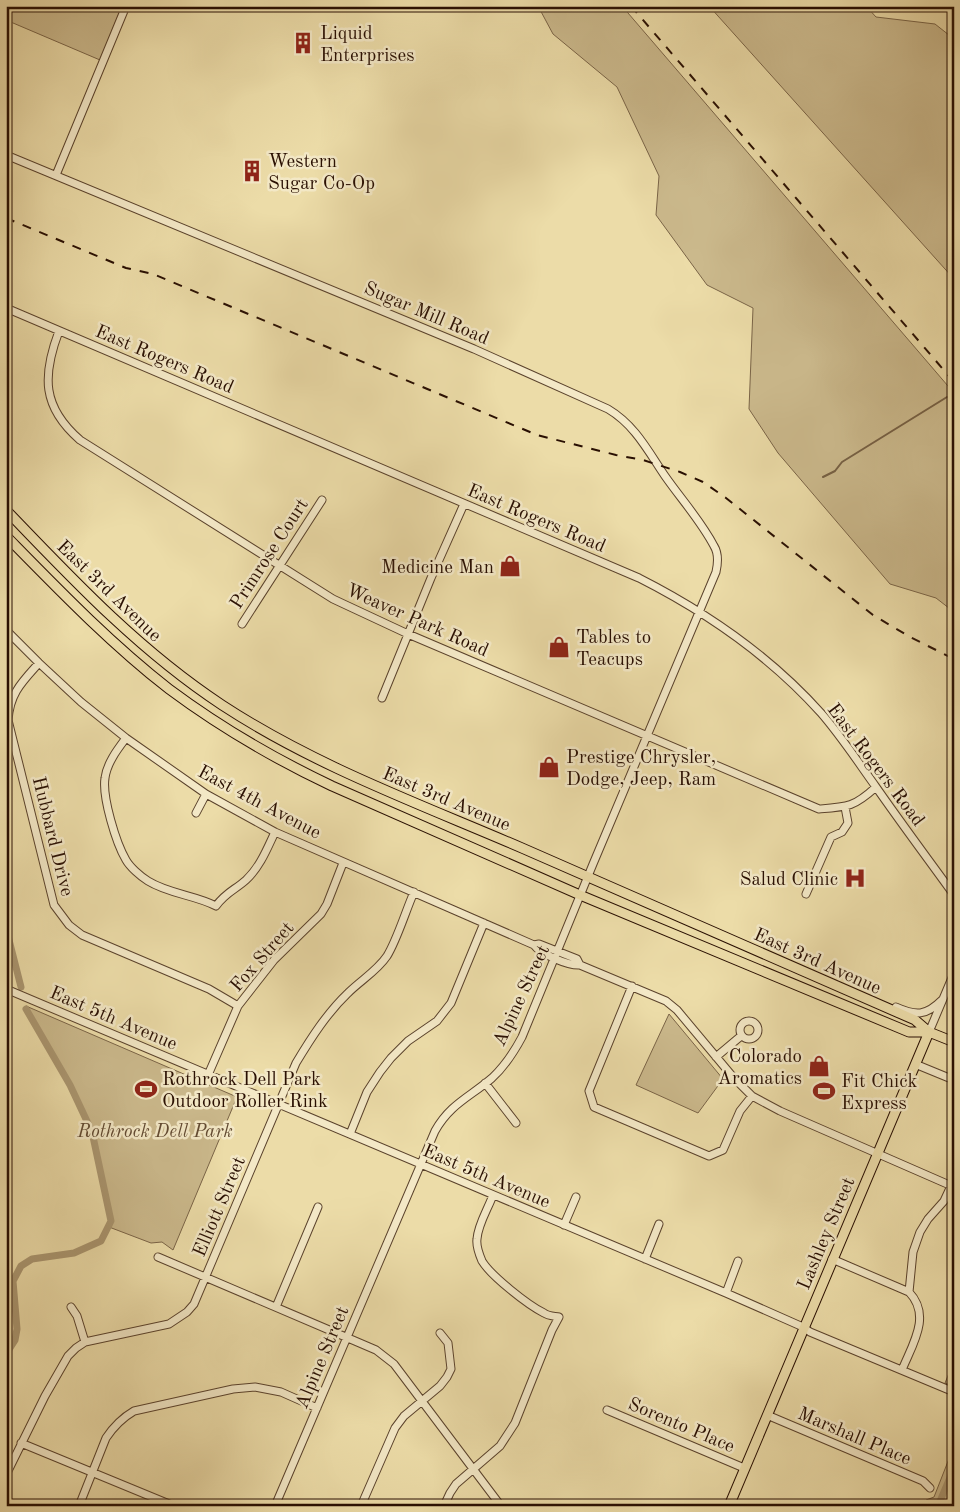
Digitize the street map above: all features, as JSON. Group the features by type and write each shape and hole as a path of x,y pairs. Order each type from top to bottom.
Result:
{"main road":[{"name":"East 3rd Avenue","path":"6,510 117,623 177,673 240,717 306,754 349,775 588,876 914,1020 929,1032 954,1042"},
{"name":"East 3rd Avenue","path":"6,536 91,622 136,662 193,706 238,735 324,782 580,895 909,1032 929,1032"},
{"name":"Lashley Street","path":"731,1505 744,1468 803,1327 929,1032"}],"street":[{"path":"56,174 126,6"},
{"name":"Sugar Mill Road","path":"6,155 56,174 474,349 615,413 635,431 715,547 718,557 716,572 700,611"},
{"name":"East Rogers Road","path":"6,308 639,578 700,611 754,649 805,696 849,748 954,895"},
{"name":"Weaver Park Road","path":"59,331 51,357 48,392 50,402 69,431 80,440 279,566 341,603 408,634 820,809 845,808 862,799 876,787"},
{"name":"Primrose Court","path":"242,624 322,500"},
{"path":"382,698 464,504"},
{"name":"Alpine Street","path":"276,1506 435,1131 445,1115 501,1069 516,1048 557,955 580,895 700,611"},
{"name":"East 4th Avenue","path":"6,630 81,702 126,738 206,794 275,832 343,863 534,945 539,944 557,955 576,959 580,965 666,1001 677,1010 733,1078 752,1096 876,1154 953,1187"},
{"name":"Hubbard Drive","path":"39,663 16,688 12,697 8,720 54,905 69,925 82,935 209,989 238,1006"},
{"path":"126,738 107,766 104,778 104,791 116,838 122,852 132,867 148,881 177,893 205,900 216,906 224,895 246,880 256,869 275,832"},
{"path":"196,813 206,794"},
{"path":"806,894 831,837 842,832 848,823 845,808"},
{"name":"Fox Street","path":"208,1075 238,1006 274,960 321,914 327,904 343,863"},
{"name":"Elliott Street","path":"6,1475 45,1396 68,1356 76,1348 85,1342 169,1324 187,1312 194,1304 296,1063 327,1016 348,993 380,965 388,954 414,892"},
{"path":"350,1134 367,1092 380,1072 408,1041 437,1020 450,1003 484,923"},
{"name":"Lashley Street","path":"929,1032 954,973"},
{"path":"632,986 589,1091 594,1107 709,1156 723,1150 740,1111 752,1096"},
{"name":"East 5th Avenue","path":"6,989 954,1392"},
{"path":"864,998 878,999 914,1013 926,1013 933,1010 942,1000"},
{"path":"716,1057 742,1036"},
{"path":"915,1064 954,1080"},
{"path":"485,1083 516,1123"},
{"path":"909,1292 913,1252 920,1232 953,1187"},
{"path":"444,1506 456,1484 500,1446 515,1422 559,1317 547,1315 534,1308 490,1271 483,1261 478,1251 478,1232 493,1196"},
{"path":"564,1225 576,1196"},
{"path":"276,1307 318,1207"},
{"path":"645,1260 659,1224"},
{"path":"158,1257 347,1337 386,1356 501,1506"},
{"path":"832,1259 909,1292 915,1298 919,1307 920,1326 902,1370"},
{"path":"726,1294 738,1261"},
{"path":"71,1307 77,1316 85,1342"},
{"path":"361,1506 395,1428 404,1416 448,1377 451,1369 448,1343 440,1333"},
{"path":"79,1506 106,1438 124,1417 140,1408 233,1388 255,1387 281,1392 317,1408"},
{"name":"Sorento Place","path":"607,1410 744,1468"},
{"name":"Marshall Place","path":"767,1415 923,1481 930,1488"},
{"path":"21,1443 174,1506"}],"green space":[{"path":"6,6 122,6 100,60 6,20"},
{"path":"538,6 622,6 954,393 954,612 936,598 890,584 778,453 749,409 753,308 707,285 656,215 659,176 617,87 553,34"},
{"path":"709,6 866,6 876,17 935,24 954,39 954,279"},
{"name":"Rothrock Dell Park","path":"26,1006 237,1097 173,1250 162,1242 151,1243 109,1227 111,1221 92,1132 70,1085"},
{"path":"669,1014 723,1079 698,1113 636,1085"},
{"path":"954,1361 954,1387 945,1383"},
{"path":"954,1446 953,1506 924,1506 926,1500 934,1497"}],"waterway":[{"path":"823,477 835,471 842,462 947,397"},
{"path":"6,928 21,987"},
{"path":"6,1354 15,1340 17,1329 13,1281 21,1266 32,1259 74,1253 101,1241 111,1221 92,1132 70,1085 26,1009"},
{"path":"938,1506 954,1468"}],"railway":[{"path":"631,6 954,382"},
{"path":"6,218 126,268 153,274 537,435 643,460 703,482 726,498 873,615 910,637 954,659"}],"place":[{"name":"Liquid Enterprises","path":"303,43"},
{"name":"Western Sugar Co-Op","path":"252,171"},
{"name":"Medicine Man","path":"510,566"},
{"name":"Tables to Teacups","path":"559,647"},
{"name":"Prestige Chrysler, Dodge, Jeep, Ram","path":"549,767"},
{"name":"Salud Clinic","path":"855,878"},
{"name":"Colorado Aromatics","path":"819,1066"},
{"name":"Rothrock Dell Park Outdoor Roller Rink","path":"146,1089"},
{"name":"Fit Chick Express","path":"824,1091"}]}
